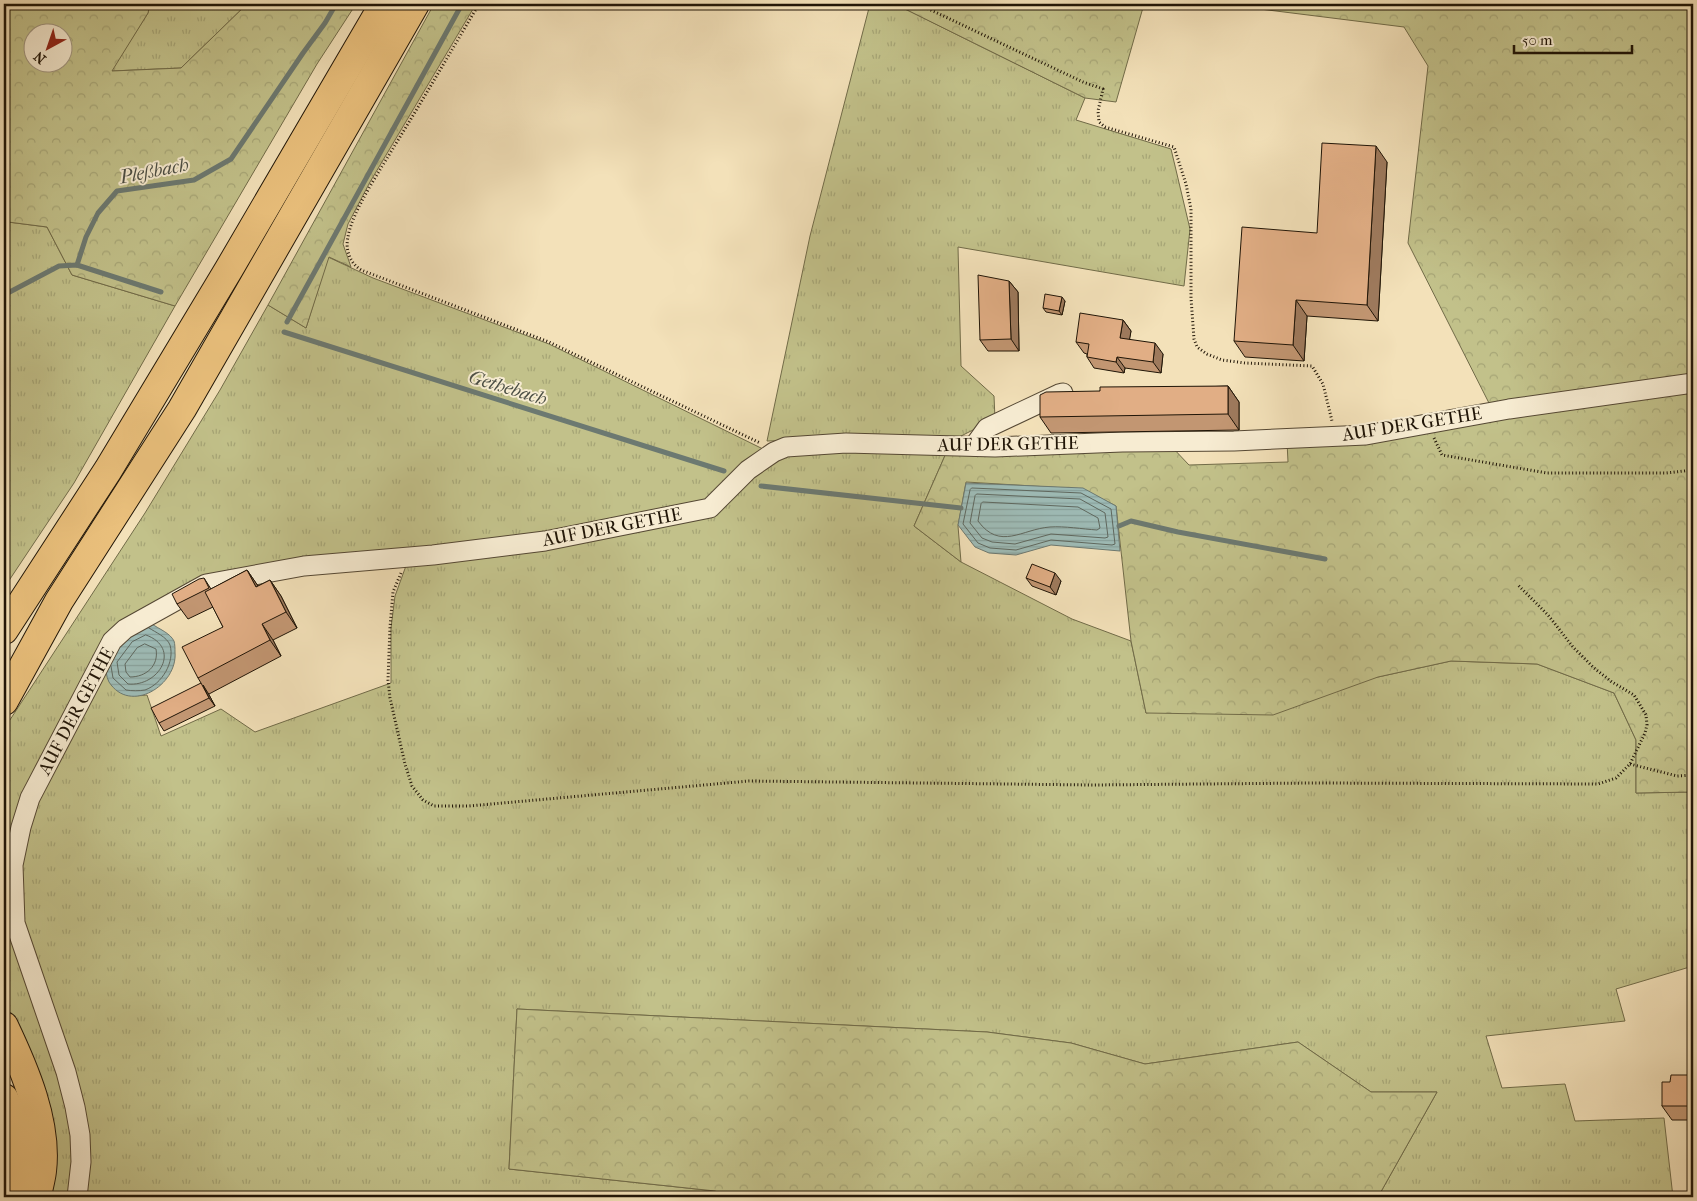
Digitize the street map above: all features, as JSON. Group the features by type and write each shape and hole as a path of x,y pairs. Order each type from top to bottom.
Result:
{"highway":[{"path":"4,630 108,470 384,4"},
{"path":"4,680 59,602 182,409 415,4"},
{"path":"4,701 59,602"},
{"path":"4,1026 33,1095 42,1139 42,1172 36,1197"},
{"path":"4,1098 16,1127 20,1148 18,1173 11,1197"}],"street":[{"name":"AUF DER GETHE","path":"77,1197 80,1135 75,1107 66,1072 15,922 14,865 20,827 30,798 112,641 125,629 206,584 304,566 407,557 545,541 710,508 748,470 786,447 846,443 974,446 1234,441 1366,434 1509,409 1693,382"},
{"path":"974,446 987,428 1059,394 1075,392"}],"path":[{"path":"479,4 354,218 347,239 349,256 355,266 378,278 549,342 777,451"},
{"path":"918,4 1083,82 1103,89 1098,111 1099,122 1105,127 1174,146 1186,184 1190,209 1191,298 1194,339 1197,347 1207,354 1222,360 1244,363 1312,366 1323,384 1336,436"},
{"path":"1427,424 1442,456 1547,472 1666,473 1693,470"},
{"path":"407,557 394,592 390,627 390,698 412,786 423,800 434,806 469,806 749,781 1092,784 1598,784 1616,778 1630,764 1645,733 1647,725 1646,715 1634,694 1612,682 1594,668 1573,647 1548,615 1518,585"},
{"path":"1630,764 1677,776 1693,775"}],"green space":[{"path":"4,4 150,4 148,13 112,71 181,68 247,4 356,4 317,64 175,306 72,275 47,227 4,223 4,200 6,199 4,194"},
{"path":"150,4 247,4 181,68 111,71 148,13"},
{"path":"434,4 476,4 370,182 348,224 343,244 351,267 329,257 306,328 268,305"},
{"path":"870,4 895,4 1085,98 1076,120 1171,149 1190,229 1184,286 958,247 961,366 994,396 995,419 957,438 767,441 810,236"},
{"path":"895,4 1144,4 1116,102 1085,98"},
{"path":"1220,4 1693,4 1693,377 1492,409 1408,243 1428,66 1404,27"},
{"path":"4,223 47,227 72,275 175,306 74,483 4,588"},
{"path":"328,257 373,278 549,344 763,449 714,499 571,531 204,581 105,663 118,690 128,695 147,695 161,736 221,709 255,732 391,683 391,628 395,596 407,563 715,512 753,473 788,451 947,451 914,526 961,562 1072,619 1131,641 1146,713 1378,677 1451,661 1537,664 1614,693 1636,740 1636,793 1693,792 1693,966 1616,989 1625,1021 1486,1036 1502,1088 1565,1084 1575,1121 1664,1118 1673,1197 1378,1197 1437,1092 1371,1092 1298,1042 1145,1064 1071,1043 987,1032 517,1009 509,1169 715,1191 731,1197 81,1197 73,1127 71,1197 48,1197 35,1067 4,1003 4,729 145,513 220,390 268,305 306,328"},
{"path":"1693,389 1693,792 1636,793 1636,740 1614,693 1537,664 1451,661 1378,677 1273,715 1146,713 1131,641 1116,506 1082,489 966,482 958,526 961,562 914,526 947,451 1171,446 1189,465 1288,462 1287,442"},
{"path":"517,1009 987,1032 1071,1043 1145,1064 1298,1042 1371,1092 1437,1092 1378,1197 731,1197 715,1191 509,1169"}],"water":[{"path":"966,483 1083,488 1116,506 1120,551 1051,545 1016,555 989,553 975,547 958,525"},
{"path":"152,624 167,633 174,641 174,664 169,675 161,685 151,692 140,696 129,696 118,692 108,680 105,663 125,634"}],"building":[{"path":"1322,143 1376,146 1367,305 1296,300 1293,345 1234,341 1242,227 1317,233"},
{"path":"978,275 1009,281 1011,339 980,340"},
{"path":"1045,294 1062,297 1059,311 1043,308"},
{"path":"1080,313 1123,320 1120,338 1155,343 1153,362 1117,357 1116,362 1087,357 1089,344 1076,342"},
{"path":"1228,386 1228,414 1040,417 1040,395 1046,392 1100,391 1100,387"},
{"path":"1032,564 1055,573 1050,587 1026,578"},
{"path":"247,570 256,587 270,580 286,612 262,624 270,640 198,678 182,647 223,627 205,592"},
{"path":"204,578 209,588 177,604 172,594"},
{"path":"201,683 209,698 159,723 151,708"},
{"path":"1671,1075 1693,1075 1693,1106 1662,1106 1662,1082 1670,1082"}],"waterway":[{"name":"Pleßbach","path":"77,265 86,237 98,213 117,191 194,180 231,159 325,23 336,4"},
{"path":"287,322 462,4"},
{"path":"4,295 59,266 77,265 161,292"},
{"name":"Gethebach","path":"284,332 724,471"},
{"path":"761,486 961,508"},
{"path":"1119,526 1131,521 1178,532 1325,559"}]}
